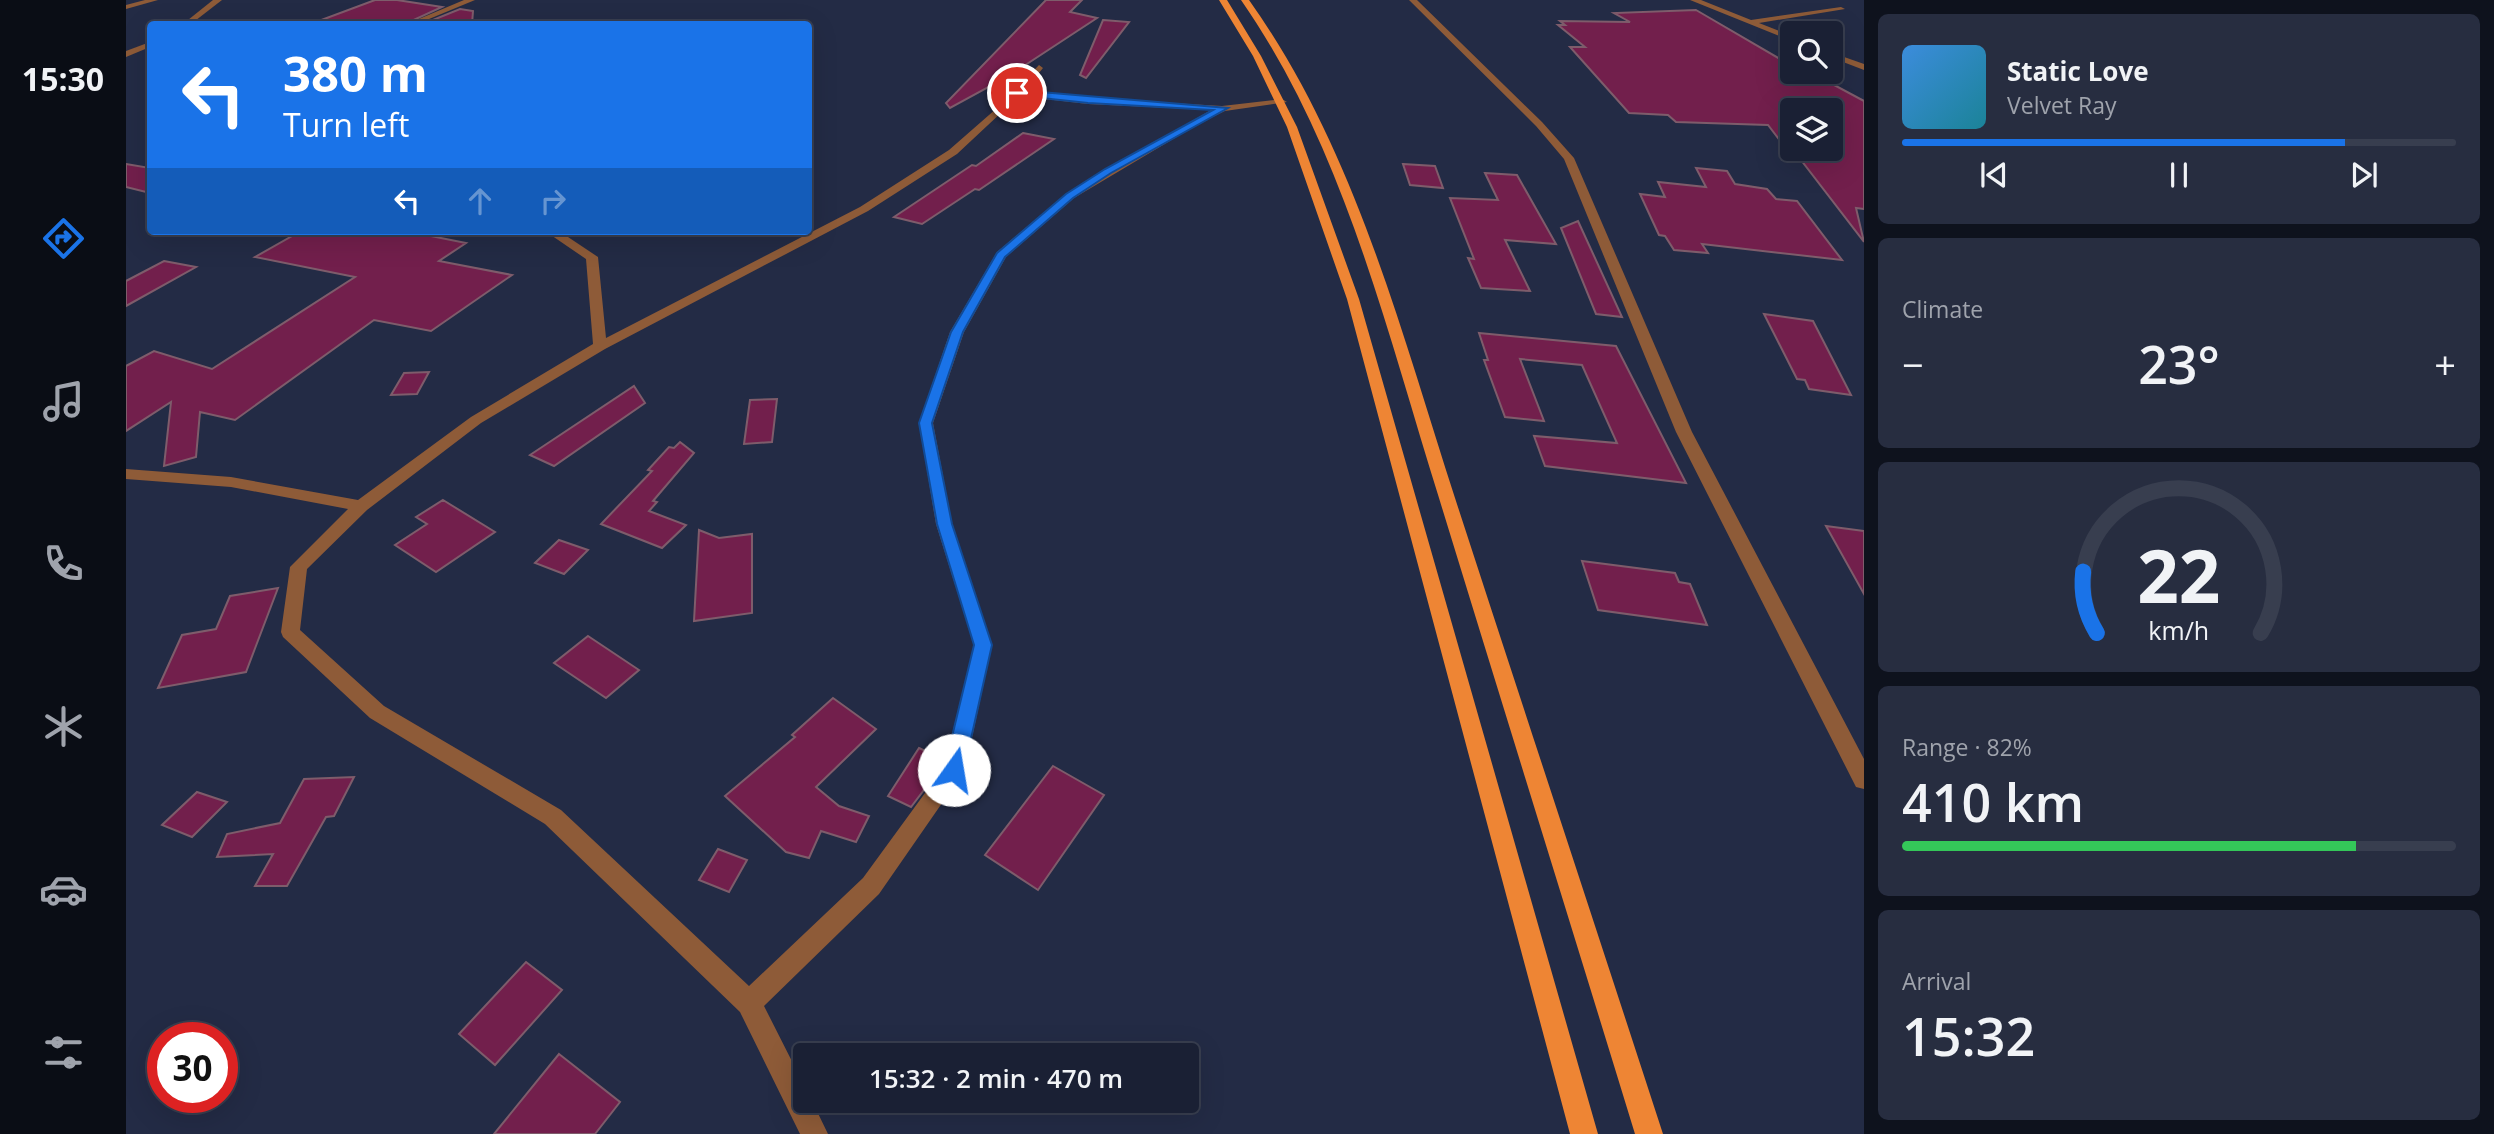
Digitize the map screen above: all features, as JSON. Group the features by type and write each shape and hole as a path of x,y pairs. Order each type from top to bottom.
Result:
{"main road":[{"path":"1223,0 1282,102 1353,299 1584,1134"},
{"path":"1245,0 1259,19 1300,93 1336,171 1371,259 1649,1134"}],"street":[{"path":"126,7 154,0"},
{"path":"191,21 218,0"},
{"path":"418,21 471,0"},
{"path":"1413,0 1539,124 1569,158 1684,432 1864,780"},
{"path":"1694,0 1780,34"},
{"path":"1749,22 1841,9"},
{"path":"126,54 147,45"},
{"path":"1843,59 1864,67"},
{"path":"814,1134 748,1003 553,817 377,712 290,632 299,567 361,506 476,420 600,346 864,209 953,152 1040,68"},
{"path":"1017,93 1088,101 1223,108 1282,102"},
{"path":"748,1003 871,886 954,770 983,645 944,524 926,423 957,332 1001,255 1070,196 1108,171 1223,108"},
{"path":"557,235 592,257 600,346"},
{"path":"126,474 231,482 361,506"}],"building":[{"path":"375,0 397,0 442,7 412,21 319,21"},
{"path":"1046,0 1082,0 1070,12 1097,18 1007,77 950,108 946,103"},
{"path":"460,9 473,11 472,21 430,21"},
{"path":"1696,10 1780,59 1780,84 1832,84 1864,101 1864,209 1856,208 1864,242 1802,161 1843,161 1843,98 1780,98 1780,141 1768,125 1676,122 1668,115 1629,113 1570,47 1585,47 1558,25 1565,25 1560,21 1630,22 1614,13"},
{"path":"1103,20 1129,22 1086,78 1080,75"},
{"path":"1023,133 1054,139 979,190 975,189 922,224 894,217 972,165 976,166"},
{"path":"126,164 147,168 147,192 126,187"},
{"path":"1403,164 1435,166 1443,188 1410,185"},
{"path":"1696,168 1727,171 1735,184 1767,189 1776,199 1797,201 1842,260 1702,244 1708,253 1674,250 1665,236 1659,235 1640,194 1665,197 1658,182 1706,187"},
{"path":"1485,173 1517,175 1556,244 1505,240 1530,291 1481,288 1468,258 1474,259 1450,198 1498,200"},
{"path":"1578,221 1622,317 1596,314 1561,228"},
{"path":"294,235 426,235 466,243 439,261 512,275 431,331 374,320 235,420 200,412 196,457 164,466 171,402 126,431 126,366 154,351 212,369 355,277 255,257"},
{"path":"164,261 196,267 126,306 126,281"},
{"path":"1764,314 1813,321 1851,395 1809,389 1805,380 1797,379"},
{"path":"1479,333 1616,346 1686,483 1545,466 1534,436 1617,443 1582,365 1520,359 1544,421 1505,417 1484,360 1488,360"},
{"path":"429,372 417,394 391,395 404,373"},
{"path":"634,386 645,403 554,466 530,455"},
{"path":"777,399 772,442 744,444 750,400"},
{"path":"680,442 694,453 653,501 657,502 649,511 686,525 662,548 601,524 652,471 648,470 669,447 674,448"},
{"path":"443,500 495,532 436,572 395,545 427,524 416,517"},
{"path":"1826,526 1864,531 1864,594"},
{"path":"699,530 719,538 752,534 752,613 694,621"},
{"path":"559,540 588,550 564,574 535,563"},
{"path":"1582,561 1675,573 1679,582 1690,584 1707,625 1598,610"},
{"path":"278,588 246,672 158,688 182,635 216,629 230,596"},
{"path":"588,636 639,670 606,698 554,663"},
{"path":"833,698 876,729 816,787 839,806 869,816 856,842 821,831 809,858 786,852 725,796 795,737 792,735"},
{"path":"919,748 943,759 942,766 911,807 888,796"},
{"path":"1053,766 1104,795 1038,890 985,855"},
{"path":"354,777 334,816 326,817 287,886 255,886 273,854 217,857 227,834 280,823 304,779"},
{"path":"197,792 227,802 192,837 162,825"},
{"path":"718,849 747,860 729,892 699,880"},
{"path":"526,962 562,990 495,1065 459,1034"},
{"path":"559,1054 620,1102 595,1134 494,1134"}],"route":[{"path":"954,770 983,645 944,524 926,423 957,332 1001,255 1070,196 1108,171 1223,108 1088,101 1017,93"}]}
